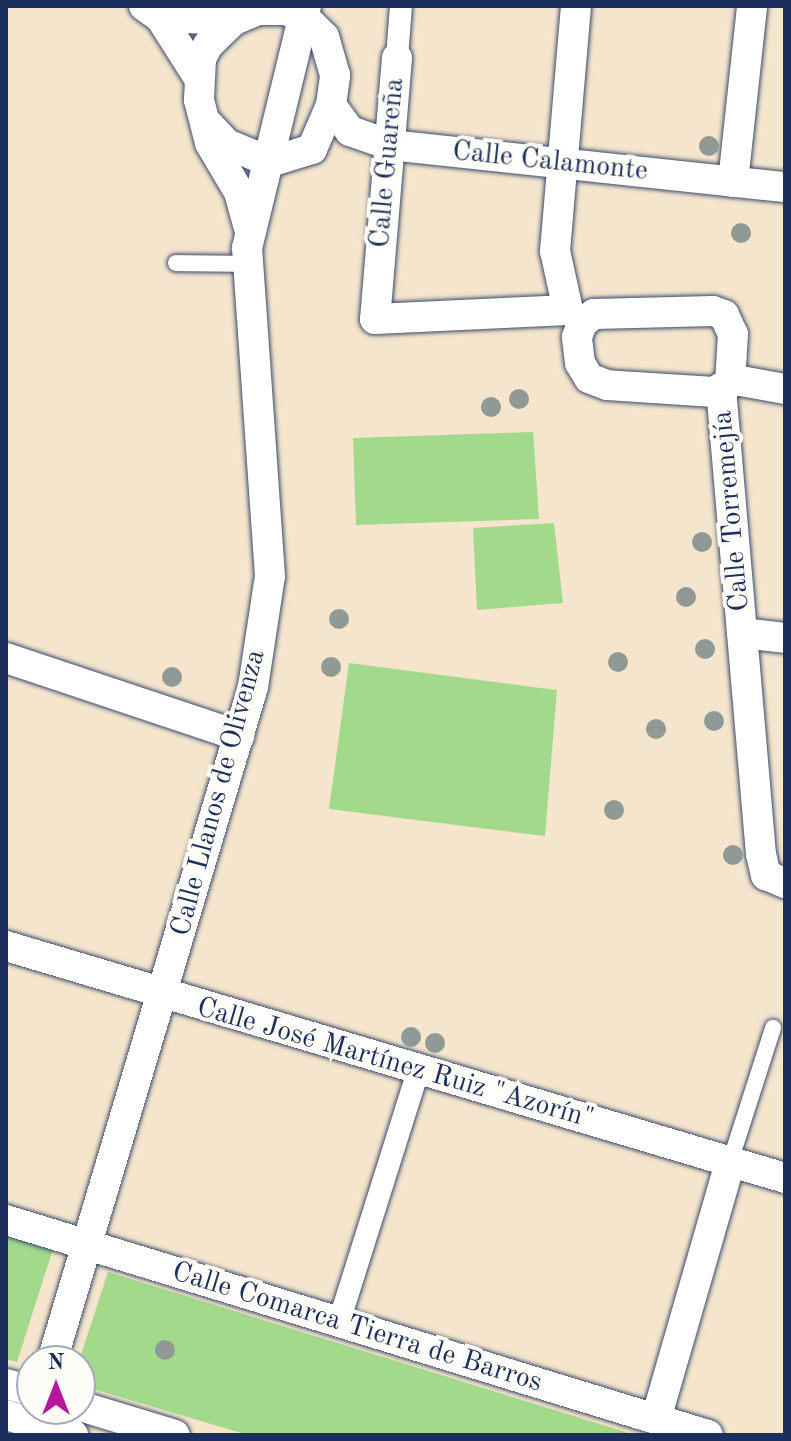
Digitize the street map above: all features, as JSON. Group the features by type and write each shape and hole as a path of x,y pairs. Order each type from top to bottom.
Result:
{"street":[{"name":"Calle Guareña","path":"401,6 375,319 575,316"},
{"path":"575,316 724,315 733,334 726,384 607,385 589,378 580,363 575,316 555,251 576,6"},
{"path":"733,182 752,6"},
{"path":"251,234 239,192 210,143 209,125 199,100 197,75 208,45 234,20 258,10 305,12 324,37 331,54 331,105 312,149"},
{"path":"152,11 234,20"},
{"path":"152,11 197,75"},
{"name":"Calle Llanos de Olivenza","path":"57,1345 253,687 270,576 248,264 251,234 305,12"},
{"path":"209,125 227,144 270,162 312,149 350,131 331,105"},
{"name":"Calle Calamonte","path":"350,131 390,145 785,187"},
{"name":"Calle Torremejía","path":"785,389 726,384 742,633 761,854 766,875 785,883"},
{"name":"Calle Torremejía","path":"742,633 785,638"},
{"path":"6,658 239,736"},
{"name":"Calle José Martínez Ruiz \"Azorín\"","path":"6,946 162,996 785,1178"},
{"path":"338,1325 418,1071"},
{"path":"656,1419 730,1162"},
{"name":"Calle Comarca Tierra de Barros","path":"6,1220 89,1242 338,1325 708,1435"},
{"path":"96,1411 175,1435"},
{"path":"6,1415 73,1435"}],"lane":[{"path":"176,263 248,264"},
{"path":"730,1162 773,1028"}],"green space":[{"path":"533,432 539,519 356,525 353,438"},
{"path":"554,523 563,603 477,610 473,528"},
{"path":"349,663 557,690 545,836 329,809"},
{"path":"6,1235 53,1249 22,1345 16,1345 16,1362 6,1359"},
{"path":"108,1272 635,1435 248,1435 96,1390 96,1345 84,1345"}]}
